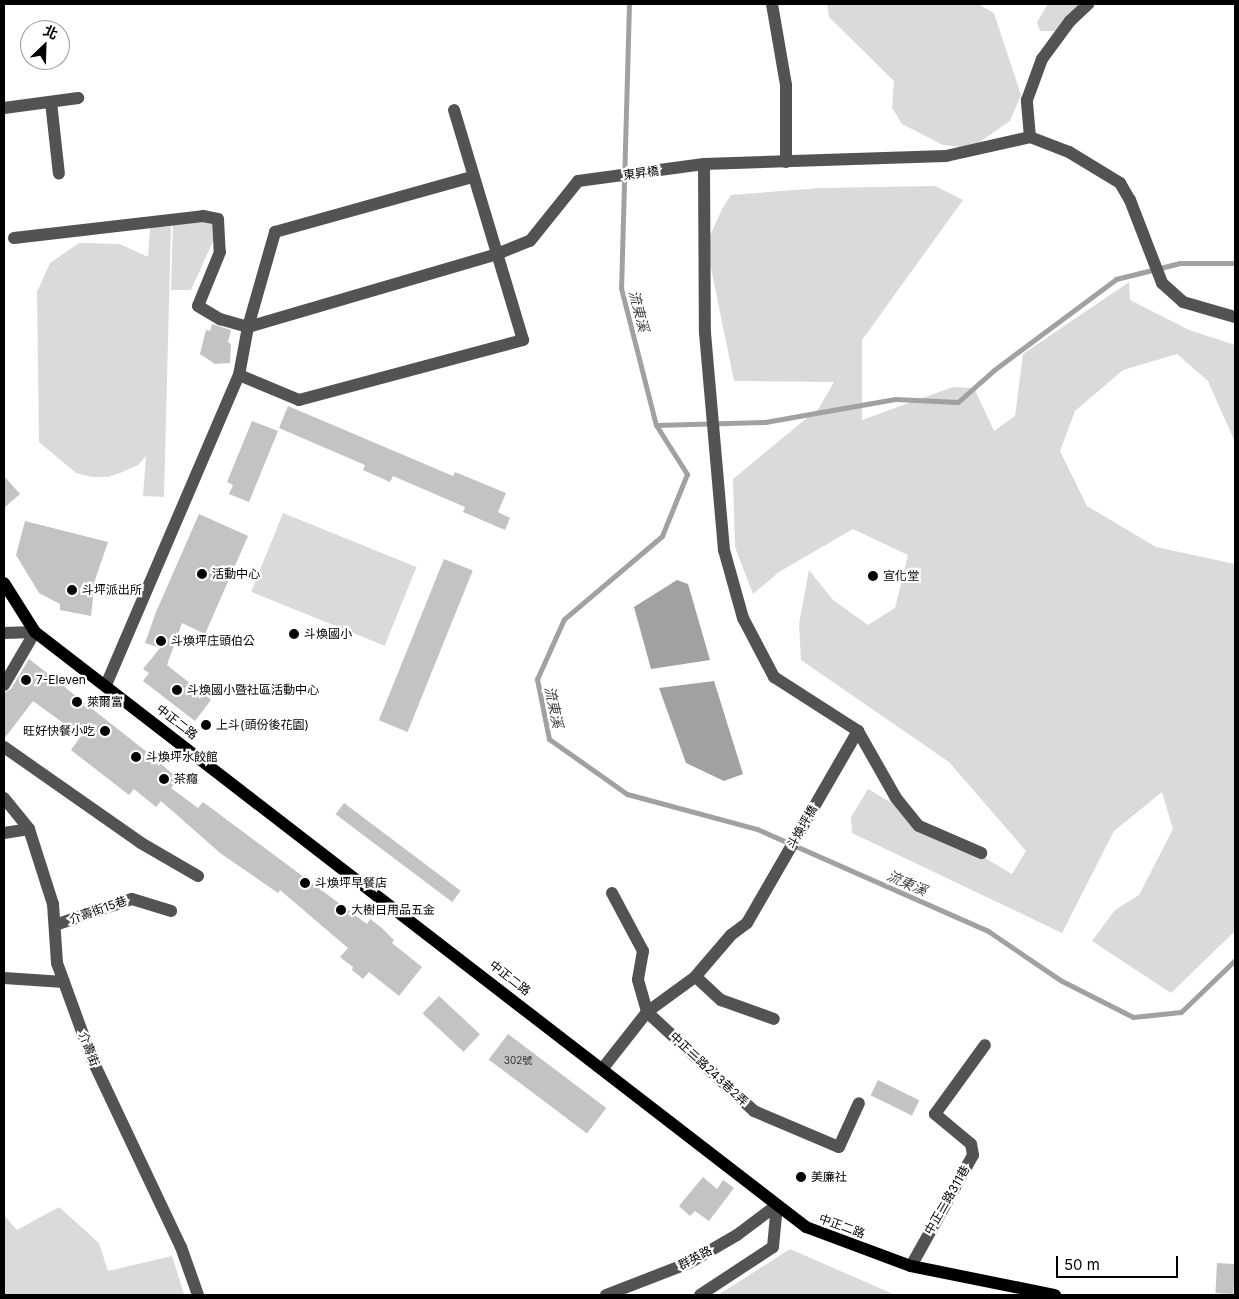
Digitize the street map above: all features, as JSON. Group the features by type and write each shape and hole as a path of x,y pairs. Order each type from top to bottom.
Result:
{"main road":[{"name":"中正二路","path":"4,583 35,632 604,1068 806,1227 911,1266 1055,1295"}],"street":[{"path":"772,4 786,85 786,162"},
{"path":"1088,4 1070,21 1042,59 1028,100 1030,137 1069,152 1120,183 1130,200 1162,283 1184,302 1235,317"},
{"path":"4,108 78,98"},
{"path":"51,102 58,174"},
{"path":"239,374 299,400 523,340 472,177 454,110"},
{"name":"東昇橋","path":"497,254 530,241 578,182 704,164 946,156 1030,137"},
{"path":"704,164 705,333 724,550 743,618 774,677 858,730 896,798 919,826 981,853"},
{"path":"106,685 239,374 248,327 275,232 472,177"},
{"path":"14,238 203,216 218,218 220,252 198,306 220,319 248,327 497,254"},
{"path":"4,634 35,632"},
{"path":"4,685 35,632"},
{"name":"斗煥坪橋","path":"696,977 731,935 747,923 858,730"},
{"path":"4,747 141,843 198,876"},
{"name":"介壽街","path":"4,798 29,829 53,904 57,963 92,1059 181,1248 198,1295"},
{"path":"4,833 29,829"},
{"path":"612,893 643,951 638,980 647,1012"},
{"name":"介壽街15巷","path":"55,925 132,899 171,911"},
{"path":"604,1068 647,1012 696,977 721,1000 774,1019"},
{"path":"4,978 64,982"},
{"name":"中正二路243巷2弄","path":"647,1012 754,1111 839,1147 859,1103"},
{"name":"中正二路311巷","path":"911,1266 973,1155 971,1144 935,1114 985,1045"},
{"path":"700,1295 773,1247 777,1205"},
{"name":"群英路","path":"606,1295 689,1262 737,1234 777,1205"}],"shaded area":[{"path":"827,4 978,4 994,13 1021,95 1010,121 971,148 943,145 902,124 892,108 894,81 829,17"},
{"path":"1048,4 1091,4 1057,31 1040,31 1037,22"},
{"path":"935,186 963,200 862,340 862,420 953,387 974,388 994,431 1015,416 1023,354 1129,282 1130,300 1189,330 1235,345 1235,442 1208,381 1177,354 1123,370 1075,411 1060,451 1087,506 1156,547 1235,564 1235,931 1171,993 1092,941 1115,910 1139,895 1173,829 1162,792 1114,831 1062,933 852,833 851,817 868,789 1012,874 1026,851 949,762 801,660 799,624 809,570 833,600 868,625 895,608 908,555 853,529 779,572 753,594 735,547 733,479 819,408 834,382 734,381 711,268 709,238 722,209 731,195 821,188"},
{"path":"209,219 218,230 191,290 171,290 173,220"},
{"path":"171,226 164,497 143,496 146,456 138,465 120,473 108,477 92,477 76,473 39,442 37,292 50,263 79,243 120,244 148,257 150,228"},
{"path":"283,513 417,567 385,646 251,592"},
{"path":"677,580 688,584 710,660 651,669 634,607"},
{"path":"714,681 743,774 724,781 686,763 659,688"},
{"path":"59,1207 99,1243 108,1271 172,1256 184,1294 4,1295 4,1215 17,1230"},
{"path":"790,1249 893,1294 901,1295 718,1295"}],"building":[{"path":"212,324 231,330 228,342 231,344 230,363 215,364 200,354 206,330 210,331"},
{"path":"288,406 453,476 455,472 506,493 498,512 510,518 505,530 463,512 465,507 393,476 390,482 363,470 365,465 279,428"},
{"path":"252,421 278,431 249,502 229,494 233,485 227,482"},
{"path":"4,476 20,494 4,508"},
{"name":"活動中心","path":"199,514 248,536 205,634 182,623 167,665 211,700 195,721 143,681 149,673 143,669 160,648 145,643 156,612"},
{"path":"25,521 108,542 95,580 91,616 60,610 60,604 39,593 16,555"},
{"path":"444,559 473,571 408,732 379,720"},
{"path":"29,659 157,760 178,779 171,788 198,808 203,802 367,924 370,919 382,928 394,940 392,943 422,967 399,996 369,972 363,979 352,970 353,967 340,957 348,948 280,890 278,893 220,853 161,801 156,807 134,789 129,795 71,750 81,736 33,701 4,739 4,693 11,689"},
{"path":"344,803 461,891 452,902 336,814"},
{"path":"439,996 480,1034 464,1052 423,1014"},
{"path":"508,1034 606,1108 587,1134 489,1060"},
{"path":"878,1080 919,1100 912,1115 871,1095"},
{"path":"703,1177 717,1189 723,1180 734,1188 709,1221 695,1211 690,1216 679,1206"},
{"path":"1217,1263 1235,1264 1233,1294 1215,1293"}],"waterway":[{"name":"流東溪","path":"629,4 621,288 656,425 687,474 662,536 564,619 537,679 549,739 627,794 757,829 988,931 1060,980 1133,1017 1181,1012 1235,960"},
{"path":"656,425 765,422 895,399 958,402 994,370 1116,279 1180,263 1235,263"}],"place":[{"name":"活動中心","path":"202,574"},
{"name":"宣化堂","path":"873,576"},
{"name":"斗坪派出所","path":"72,590"},
{"name":"斗煥國小","path":"294,634"},
{"name":"斗煥坪庄頭伯公","path":"161,641"},
{"name":"7-Eleven","path":"26,680"},
{"name":"斗煥國小暨社區活動中心","path":"177,690"},
{"name":"萊爾富","path":"77,702"},
{"name":"上斗(頭份後花園)","path":"206,725"},
{"name":"旺好快餐小吃","path":"105,731"},
{"name":"斗煥坪水餃館","path":"136,757"},
{"name":"茶癮","path":"164,779"},
{"name":"斗煥坪早餐店","path":"305,883"},
{"name":"大樹日用品五金","path":"341,910"},
{"name":"美廉社","path":"801,1177"}]}
